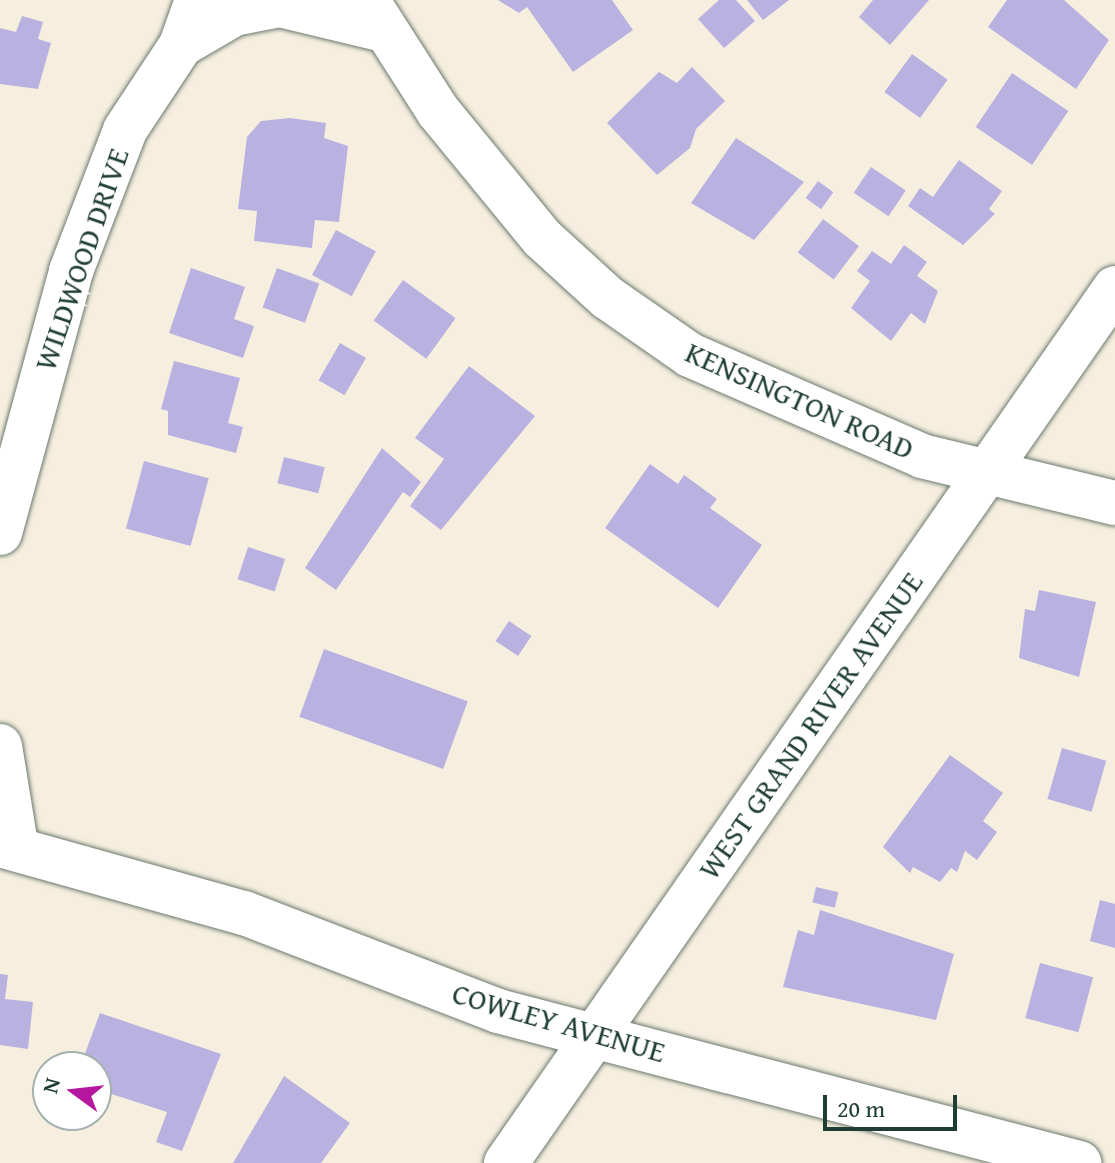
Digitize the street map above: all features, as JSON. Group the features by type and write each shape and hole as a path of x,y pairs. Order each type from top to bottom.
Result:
{"street":[{"name":"WILDWOOD DRIVE","path":"0,533 71,271 125,130 181,45 197,0"},
{"name":"KENSINGTON ROAD","path":"181,45 234,14 280,5 374,14 482,171 608,298 690,355 798,406 922,456 1115,503"},
{"name":"WEST GRAND RIVER AVENUE","path":"506,1163 1115,288"},
{"path":"0,746 8,845"},
{"name":"COWLEY AVENUE","path":"8,845 244,913 498,1011 597,1033 1079,1163"}],"building":[{"path":"498,0 612,0 633,30 573,72 527,7 519,13"},
{"path":"719,0 736,0 755,21 724,48 698,19"},
{"path":"747,0 789,0 763,20"},
{"path":"873,0 929,0 890,45 859,17"},
{"path":"1007,0 1064,0 1109,40 1076,89 988,27"},
{"path":"22,16 43,22 38,39 51,43 38,89 0,84 0,28 16,32"},
{"path":"912,54 948,80 920,118 884,92"},
{"path":"692,67 725,101 696,129 690,148 657,175 607,123 659,72 677,83"},
{"path":"1012,73 1068,111 1032,165 976,127"},
{"path":"290,118 326,123 324,138 348,146 339,222 315,220 312,248 254,241 257,211 238,209 247,137 261,121"},
{"path":"736,138 804,182 754,240 691,203"},
{"path":"959,160 1002,191 989,209 995,214 963,245 908,206 920,188 933,197"},
{"path":"871,167 906,190 888,216 854,193"},
{"path":"818,181 833,192 821,209 806,198"},
{"path":"823,219 859,246 834,280 798,253"},
{"path":"336,230 376,251 352,296 312,275"},
{"path":"904,245 927,262 917,276 938,291 925,324 911,313 891,341 851,308 870,281 857,271 872,251 891,264"},
{"path":"191,268 245,287 234,319 254,326 243,358 169,333"},
{"path":"277,268 319,283 305,323 263,307"},
{"path":"403,280 456,318 426,359 374,320"},
{"path":"340,343 366,358 344,395 318,380"},
{"path":"174,361 240,378 228,423 243,427 236,453 168,435 168,411 161,409"},
{"path":"469,366 535,416 441,530 410,506 444,459 415,438"},
{"path":"382,448 421,482 410,497 403,492 336,590 305,568"},
{"path":"284,457 325,467 318,493 277,483"},
{"path":"144,461 209,478 191,546 126,529"},
{"path":"650,464 678,484 684,475 717,499 710,508 762,545 718,608 605,528"},
{"path":"248,547 285,559 275,591 237,579"},
{"path":"1039,590 1096,602 1079,677 1019,658 1025,609 1035,611"},
{"path":"509,621 531,636 518,656 496,641"},
{"path":"324,649 468,701 443,769 299,717"},
{"path":"1062,748 1106,761 1092,812 1047,799"},
{"path":"950,755 1003,793 983,821 997,832 977,860 965,851 957,872 951,868 940,882 913,867 910,873 883,847"},
{"path":"816,887 838,892 835,908 812,903"},
{"path":"1100,900 1115,904 1115,948 1090,941"},
{"path":"820,910 954,954 936,1020 783,987 798,930 814,935"},
{"path":"1040,963 1093,977 1078,1032 1025,1018"},
{"path":"0,974 8,975 5,999 33,1002 28,1049 0,1045"},
{"path":"100,1013 221,1054 182,1151 156,1142 167,1112 112,1094 112,1051 86,1051"},
{"path":"284,1076 350,1123 321,1163 233,1163"}]}
